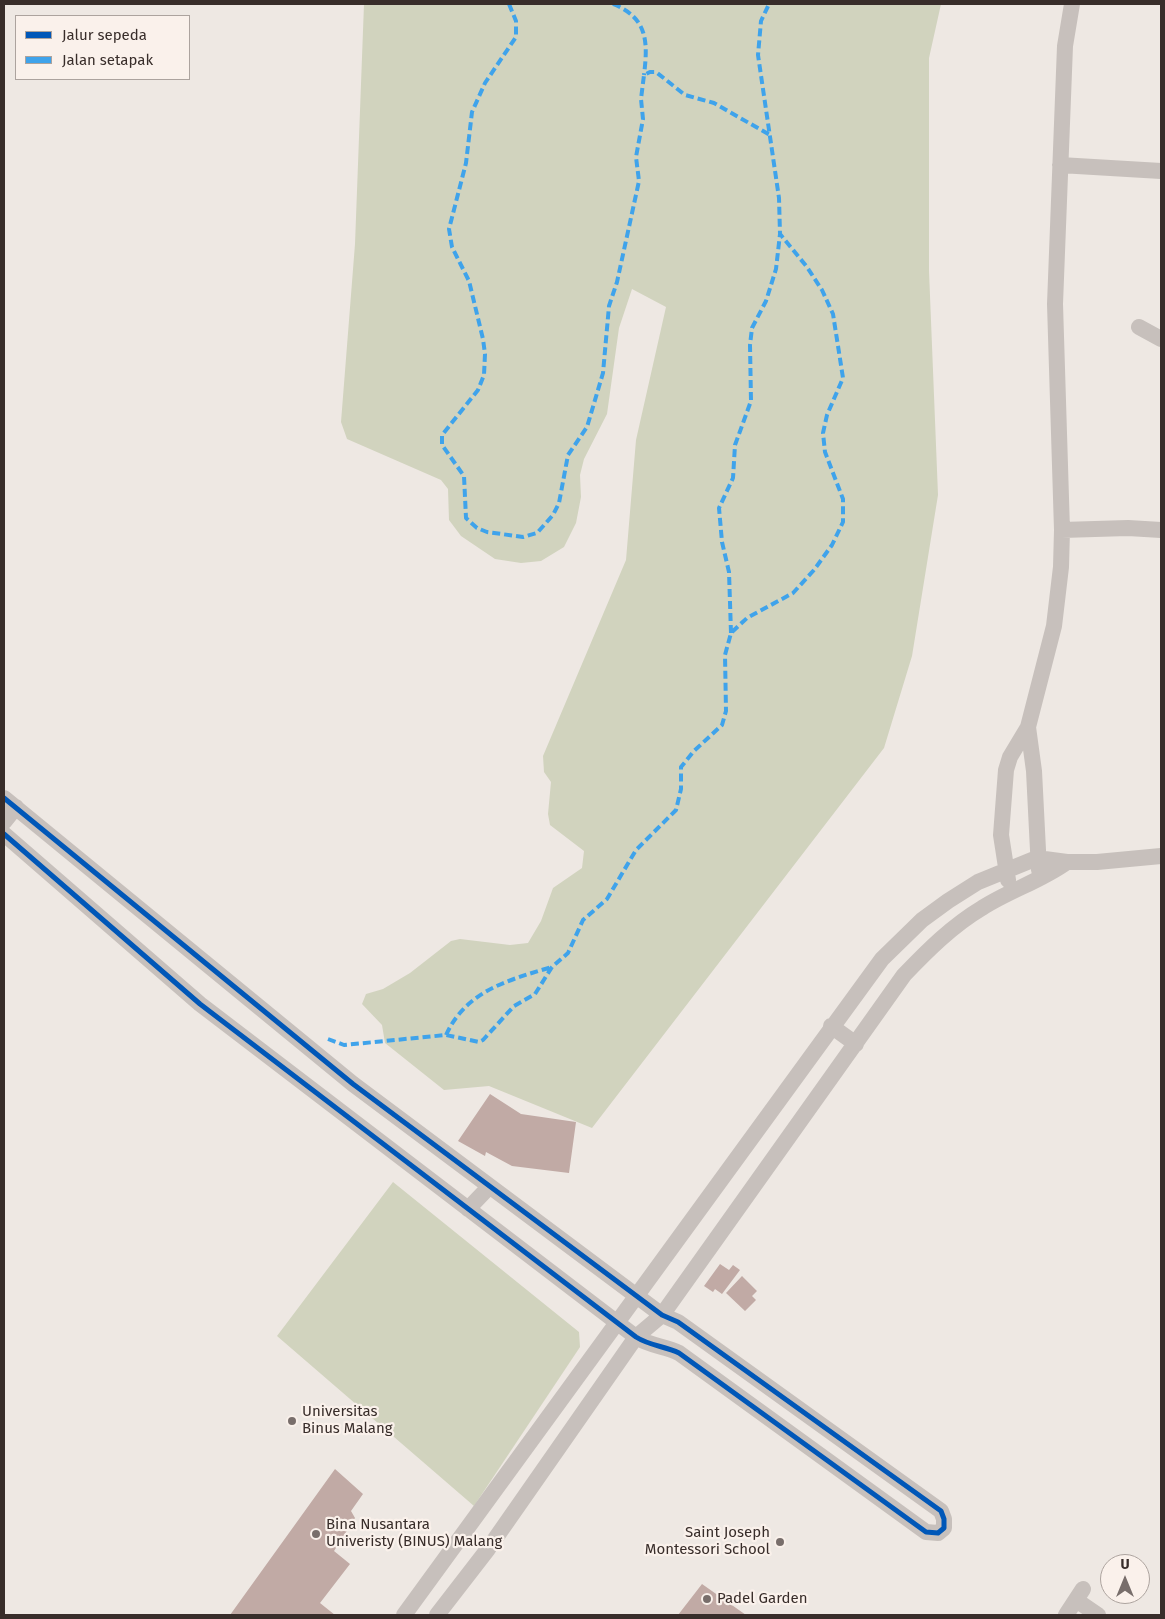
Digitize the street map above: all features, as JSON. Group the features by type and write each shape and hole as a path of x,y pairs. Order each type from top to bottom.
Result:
{"street":[{"path":"1011,892 1001,835 1006,770 1010,757 1028,727 1054,626 1061,567 1062,530 1055,304 1065,46 1072,4"},
{"path":"1060,164 1161,171"},
{"path":"1139,327 1161,339"},
{"path":"1062,530 1128,528 1161,530"},
{"path":"1028,727 1034,771 1037,858 1041,878"},
{"path":"4,822 10,803 353,1084 662,1315 678,1322 941,1512 944,1519 944,1528 938,1533 926,1532 679,1353 668,1348 647,1344 636,1337 200,1004 4,834"},
{"path":"404,1615 638,1297 831,1026 882,959 922,920 978,882 1037,858 1068,862 1161,856"},
{"path":"437,1615 488,1549 636,1337 662,1315 904,975 937,940 982,908 1068,862"},
{"path":"831,1026 856,1044"},
{"path":"468,1209 489,1187"},
{"path":"1066,1615 1079,1594 1098,1615"}],"green space":[{"path":"364,4 941,4 929,58 929,271 938,495 912,656 884,748 592,1128 489,1086 444,1090 385,1043 382,1025 362,1004 366,994 383,989 410,973 451,941 460,939 510,945 528,943 541,921 553,888 582,868 584,851 550,825 548,814 551,782 544,772 543,756 626,560 636,440 666,307 632,289 619,328 607,414 584,459 580,475 581,497 576,523 564,547 541,561 521,563 495,559 461,536 449,520 448,489 441,480 347,439 341,422 355,244"},
{"path":"393,1182 579,1332 580,1347 474,1506 277,1336"}],"building":[{"path":"490,1094 521,1114 576,1122 569,1173 512,1166 486,1152 485,1156 458,1141"},
{"path":"720,1264 729,1270 733,1265 740,1270 722,1294 715,1289 713,1292 704,1286"},
{"path":"742,1276 757,1291 752,1296 756,1300 745,1311 726,1293"},
{"name":"Bina Nusantara Univeristy (BINUS) Malang","path":"335,1469 363,1494 351,1511 355,1518 334,1551 350,1564 320,1603 335,1615 230,1615"},
{"name":"Padel Garden","path":"702,1584 746,1615 678,1615"}],"marked path":[{"path":"509,4 516,21 516,37 485,83 472,112 466,163 449,229 452,247 469,281 485,354 484,375 478,390 442,435 442,445 464,476 466,518 477,528 487,532 523,537 537,533 553,515 559,503 568,455 587,427 603,373 609,306 617,282 639,181 636,157 643,119 641,99 644,75 656,72 685,95 714,103 770,135"},
{"path":"613,4 633,16 643,32 646,52 644,75"},
{"path":"328,1039 344,1045 446,1035 479,1042 514,1006 535,994 552,967 568,953 583,920 607,899 636,850 676,810 681,789 681,767 694,751 722,725 726,711 725,655 731,633 747,618 793,593 814,570 832,545 843,522 843,499 825,452 823,433 827,415 843,378 833,314 822,290 807,267 780,234 779,198 758,55 761,21 769,4"},
{"path":"731,633 729,572 722,542 719,508 733,478 735,445 751,401 750,345 752,328 766,301 776,269 780,234"},
{"path":"446,1035 454,1020 465,1008 490,989 552,967"}],"cycle path":[{"path":"4,798 353,1084 662,1315 678,1322 941,1511 944,1519 944,1528 938,1533 926,1532 679,1353 636,1337 200,1004 4,834"}],"place":[{"name":"Universitas Binus Malang","path":"292,1421"},
{"name":"Bina Nusantara Univeristy (BINUS) Malang","path":"316,1534"},
{"name":"Saint Joseph Montessori School","path":"780,1542"},
{"name":"Padel Garden","path":"707,1599"}]}
